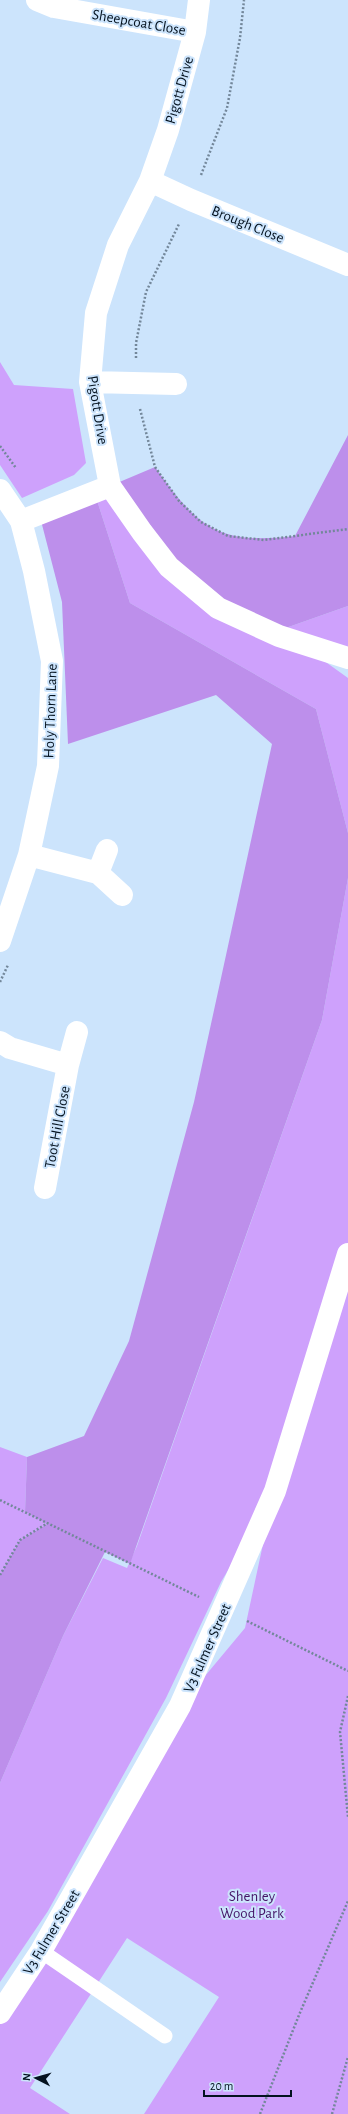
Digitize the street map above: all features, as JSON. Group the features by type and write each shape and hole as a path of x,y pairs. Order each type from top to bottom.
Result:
{"street":[{"name":"Sheepcoat Close","path":"37,0 54,7 195,32"},
{"name":"Pigott Drive","path":"199,0 195,32 181,88 150,180 118,245 96,313 90,382 110,486 142,532 169,567 218,608 279,636 348,658"},
{"name":"Brough Close","path":"150,180 191,200 348,265"},
{"path":"90,382 176,384"},
{"path":"21,521 110,486"},
{"name":"Holy Thorn Lane","path":"0,490 21,521 34,571 52,661 48,766 29,855 0,941"},
{"path":"98,873 107,850"},
{"path":"29,855 98,873 122,895"},
{"name":"Toot Hill Close","path":"45,1188 68,1065 77,1032"},
{"name":"Toot Hill Close","path":"0,1042 10,1048 68,1065"},
{"name":"V3 Fulmer Street","path":"0,2012 41,1951 180,1706 233,1590 275,1492 348,1254"}],"lane":[{"path":"41,1951 165,2036"}],"path":[{"path":"244,0 240,38 227,108 191,200 146,292 136,343 136,384 143,425 155,467 179,501 201,522 228,536 264,540 348,529"},
{"path":"0,1500 206,1601"},
{"path":"0,1575 20,1540 47,1524"},
{"path":"241,1618 348,1671"},
{"path":"348,1696 340,1732 348,1817"},
{"path":"260,2114 299,2015 348,1901"},
{"path":"332,2114 348,2057"}],"green space":[{"path":"0,362 14,385 73,389 86,463 74,475 22,498 0,465"},
{"path":"110,486 280,630 348,606 348,649 281,630 348,678 348,833 316,709 130,603 94,491"},
{"name":"Shenley Wood Park","path":"348,878 348,2114 144,2114 219,1997 127,1938 30,2088 70,2114 0,2114 0,2013 180,1706 245,1628 274,1493 221,1582 166,1698 48,1911 0,1982 0,1783 63,1636 103,1558 127,1568 137,1546 322,1020"},
{"path":"0,1447 27,1457 25,1512 47,1524 20,1540 0,1575"}],"shaded area":[{"path":"348,435 348,606 280,630 218,608 110,486 155,467 184,505 212,528 228,534 247,538 295,536"},
{"path":"94,491 130,603 316,709 348,833 348,878 322,1020 130,1564 105,1552 63,1636 0,1783 0,1575 20,1540 47,1524 25,1512 27,1457 84,1436 129,1341 194,1102 272,744 216,695 68,744 62,602 39,513"}]}
